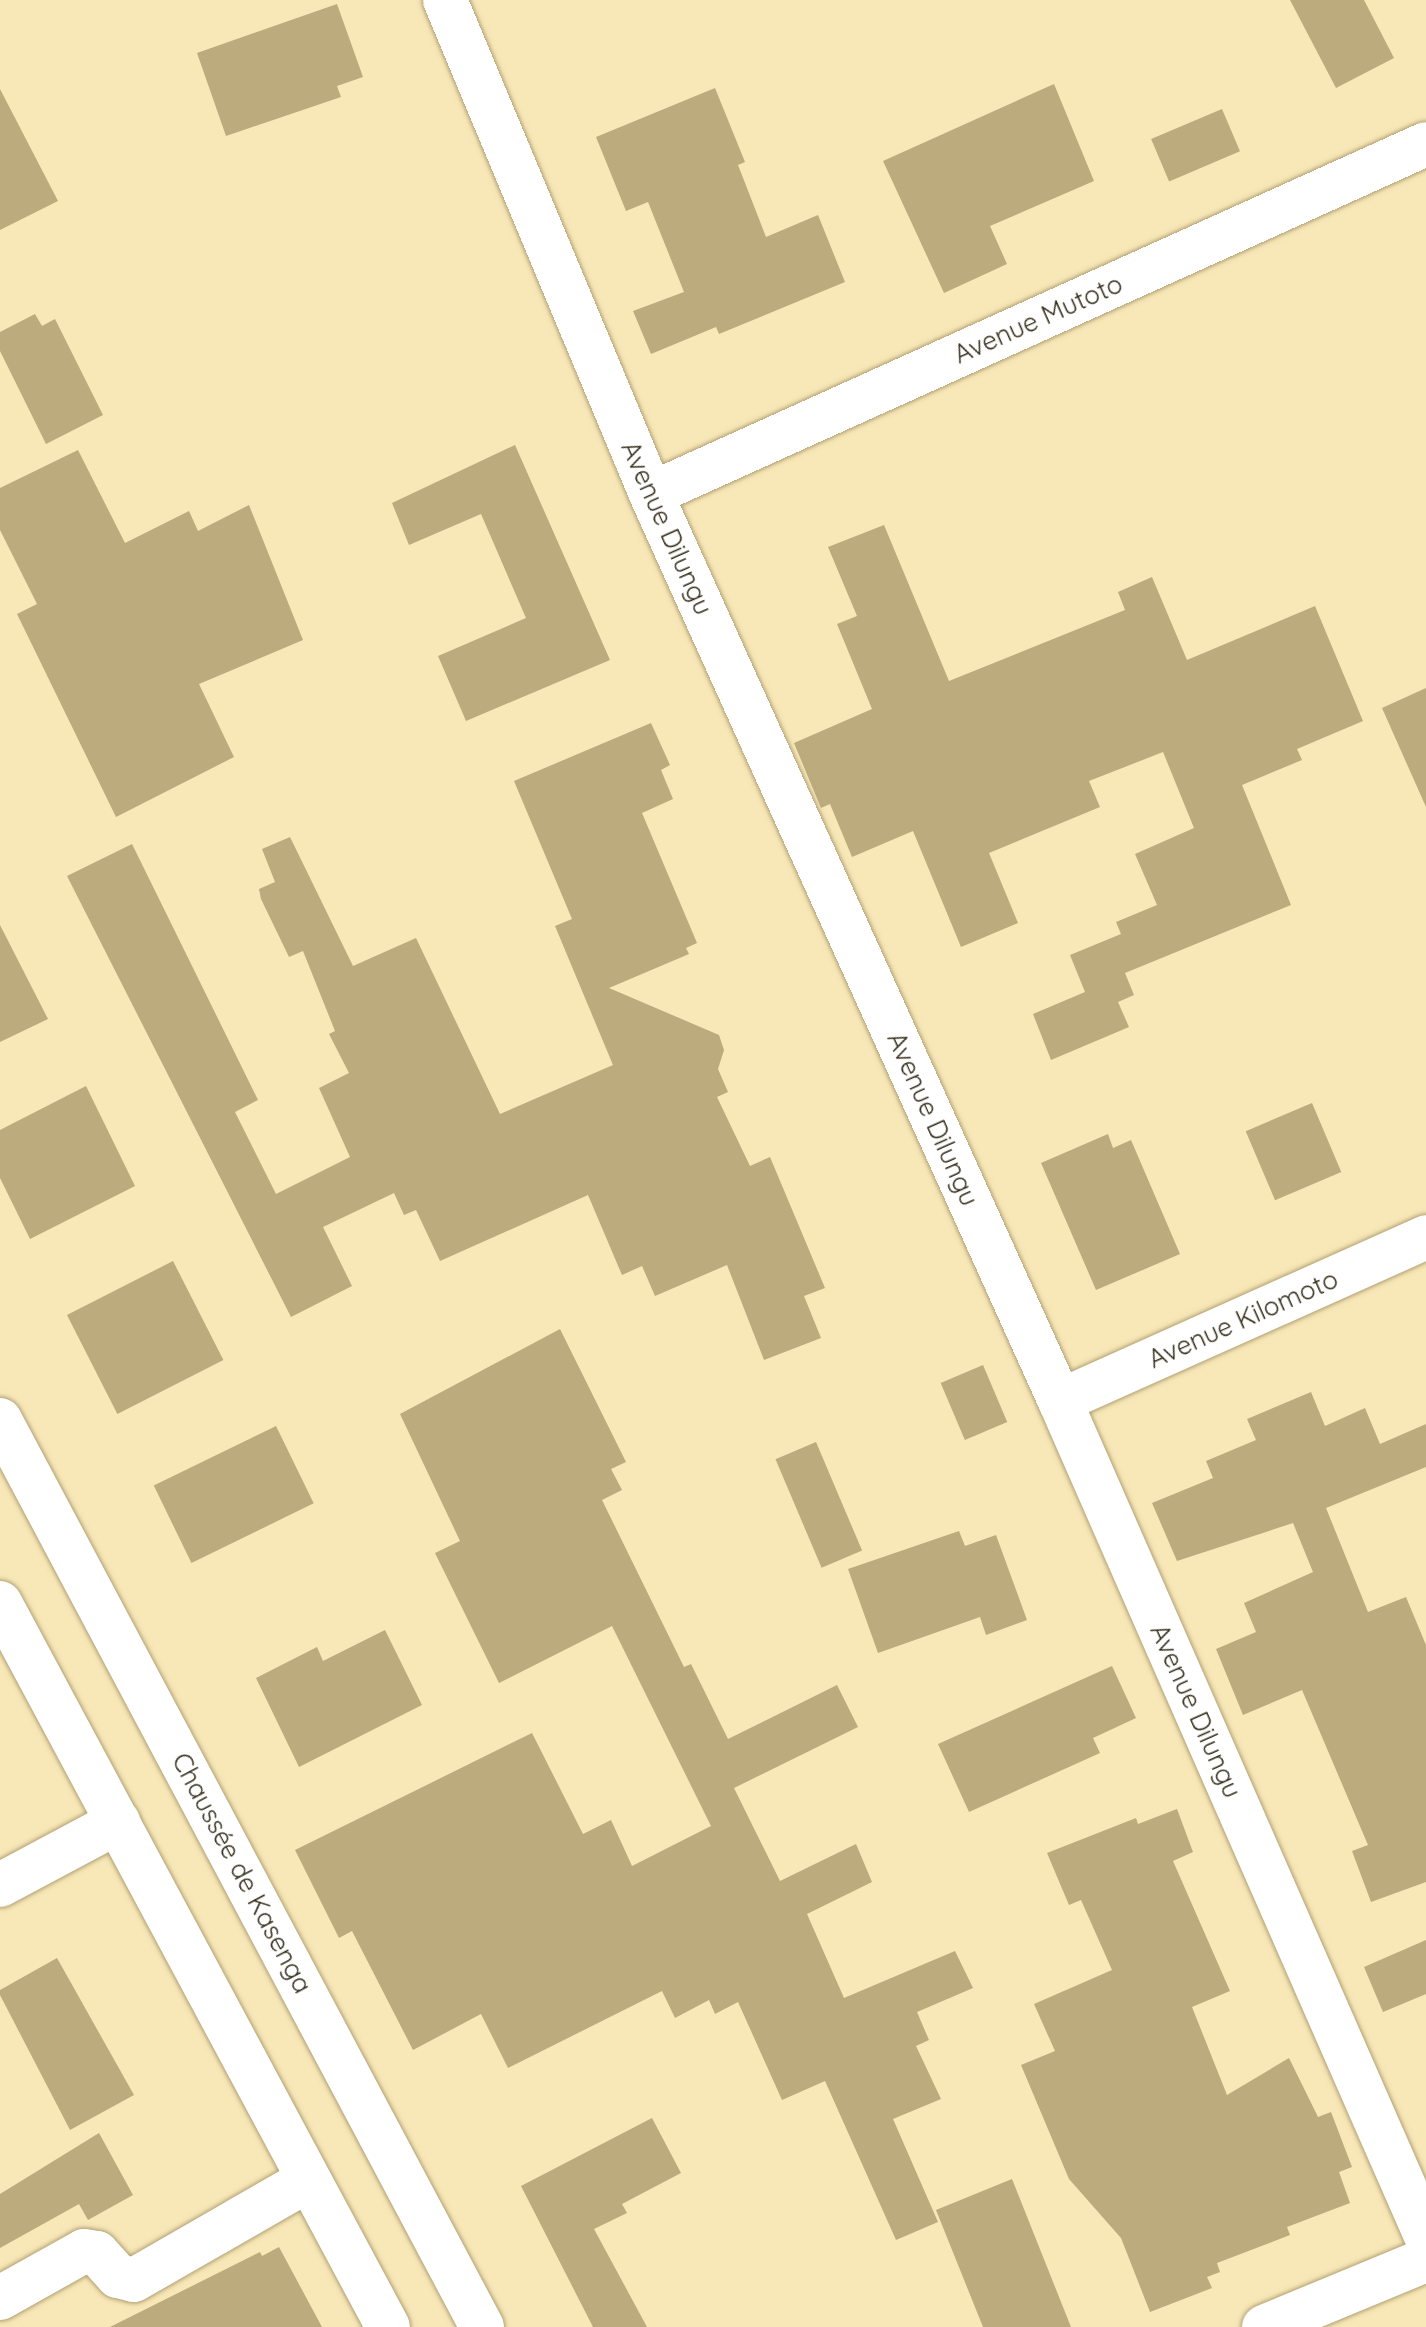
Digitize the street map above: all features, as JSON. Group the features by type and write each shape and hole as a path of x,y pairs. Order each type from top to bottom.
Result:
{"street":[{"name":"Avenue Dilungu","path":"445,0 651,494 1060,1401 1426,2236"},
{"name":"Avenue Mutoto","path":"651,494 1426,144"},
{"name":"Avenue Kilomoto","path":"1060,1401 1426,1237"},
{"name":"Chaussée de Kasenga","path":"0,1420 482,2327"},
{"path":"0,1603 388,2327"},
{"path":"0,1885 118,1822"},
{"path":"0,2298 84,2251 97,2253 118,2276 134,2280 308,2180"},
{"path":"1264,2327 1426,2260"}],"building":[{"path":"1290,0 1364,0 1394,58 1336,88"},
{"path":"337,4 363,77 337,86 341,97 226,136 197,53"},
{"path":"1054,84 1094,181 990,226 1007,264 944,293 883,161"},
{"path":"715,88 745,162 738,165 766,237 818,215 845,282 719,334 716,327 651,354 633,311 684,292 648,202 626,211 596,137"},
{"path":"0,89 58,201 0,230"},
{"path":"1222,109 1240,151 1169,181 1151,139"},
{"path":"35,314 42,326 55,319 103,415 46,444 0,351 0,332"},
{"path":"515,445 610,660 466,721 438,656 526,618 481,514 409,545 392,503"},
{"path":"78,450 125,543 189,511 198,531 249,505 303,640 199,684 234,757 116,817 17,614 37,604 0,530 0,488"},
{"path":"884,525 949,681 1125,610 1118,592 1152,577 1187,660 1315,606 1363,721 1297,749 1302,760 1242,785 1291,905 1125,973 1134,995 1118,1002 1129,1027 1051,1060 1033,1014 1085,992 1070,955 1121,934 1116,922 1157,905 1135,854 1194,828 1163,752 1089,781 1100,807 989,853 1018,923 961,947 913,831 852,857 830,804 821,808 794,743 872,709 837,624 857,616 828,547"},
{"path":"1426,688 1426,807 1382,708"},
{"path":"651,723 670,765 661,770 673,799 642,813 697,943 686,948 689,954 609,988 719,1035 724,1050 718,1069 728,1092 717,1097 750,1166 770,1157 825,1288 804,1296 821,1338 764,1360 727,1265 655,1296 642,1266 622,1275 588,1195 440,1261 416,1210 404,1215 394,1193 323,1227 352,1286 291,1317 67,876 132,844 258,1100 235,1112 276,1194 350,1157 319,1088 349,1073 329,1034 335,1031 303,951 289,957 261,899 259,889 275,882 262,849 290,837 353,966 416,938 500,1114 613,1065 555,926 572,919 514,781"},
{"path":"0,925 48,1019 0,1042"},
{"path":"86,1086 135,1186 30,1239 0,1178 0,1130"},
{"path":"1312,1103 1341,1172 1275,1200 1246,1131"},
{"path":"1108,1134 1113,1148 1131,1140 1180,1254 1096,1290 1041,1163"},
{"path":"173,1261 223,1360 117,1414 67,1315"},
{"path":"560,1329 626,1462 611,1469 622,1490 602,1500 684,1667 691,1664 728,1739 837,1685 858,1727 734,1788 780,1881 856,1844 872,1882 807,1914 844,1998 955,1951 973,1988 917,2012 929,2040 916,2046 941,2099 893,2119 938,2222 896,2240 825,2081 782,2100 738,2002 715,2014 709,2000 675,2018 662,1991 508,2068 481,2014 413,2050 352,1931 339,1938 295,1850 532,1733 583,1834 611,1820 632,1866 711,1826 612,1626 499,1683 435,1553 460,1541 400,1414"},
{"path":"983,1365 1007,1422 965,1440 941,1383"},
{"path":"1311,1392 1325,1426 1365,1408 1380,1444 1426,1424 1426,1467 1326,1508 1368,1612 1406,1597 1426,1645 1426,1882 1371,1902 1352,1851 1368,1845 1302,1690 1243,1715 1216,1649 1256,1632 1244,1603 1313,1572 1293,1523 1177,1561 1152,1503 1213,1478 1206,1461 1256,1440 1247,1419"},
{"path":"276,1426 314,1503 191,1563 154,1486"},
{"path":"816,1442 862,1551 822,1568 775,1459"},
{"path":"959,1531 965,1546 996,1535 1027,1620 986,1635 980,1617 878,1653 848,1569"},
{"path":"385,1630 422,1705 299,1767 256,1678 317,1647 323,1661"},
{"path":"1112,1666 1136,1718 1093,1738 1100,1753 969,1812 938,1744"},
{"path":"1177,1809 1193,1852 1173,1861 1230,1991 1192,2007 1227,2095 1289,2058 1318,2117 1331,2112 1352,2167 1339,2172 1350,2203 1287,2227 1290,2235 1217,2263 1220,2272 1207,2277 1212,2288 1150,2312 1121,2238 1069,2179 1021,2065 1055,2051 1034,2004 1112,1970 1081,1900 1069,1905 1047,1853 1136,1818 1138,1824"},
{"path":"1426,1940 1426,1994 1383,2012 1364,1967"},
{"path":"57,1958 134,2095 70,2130 0,1995 0,1990"},
{"path":"652,2118 681,2173 622,2204 627,2213 594,2229 647,2327 593,2327 521,2186"},
{"path":"99,2133 133,2195 88,2220 79,2204 0,2248 0,2194"},
{"path":"1012,2179 1071,2327 983,2327 936,2210"},
{"path":"279,2247 322,2327 110,2327 260,2252 262,2256"}]}
